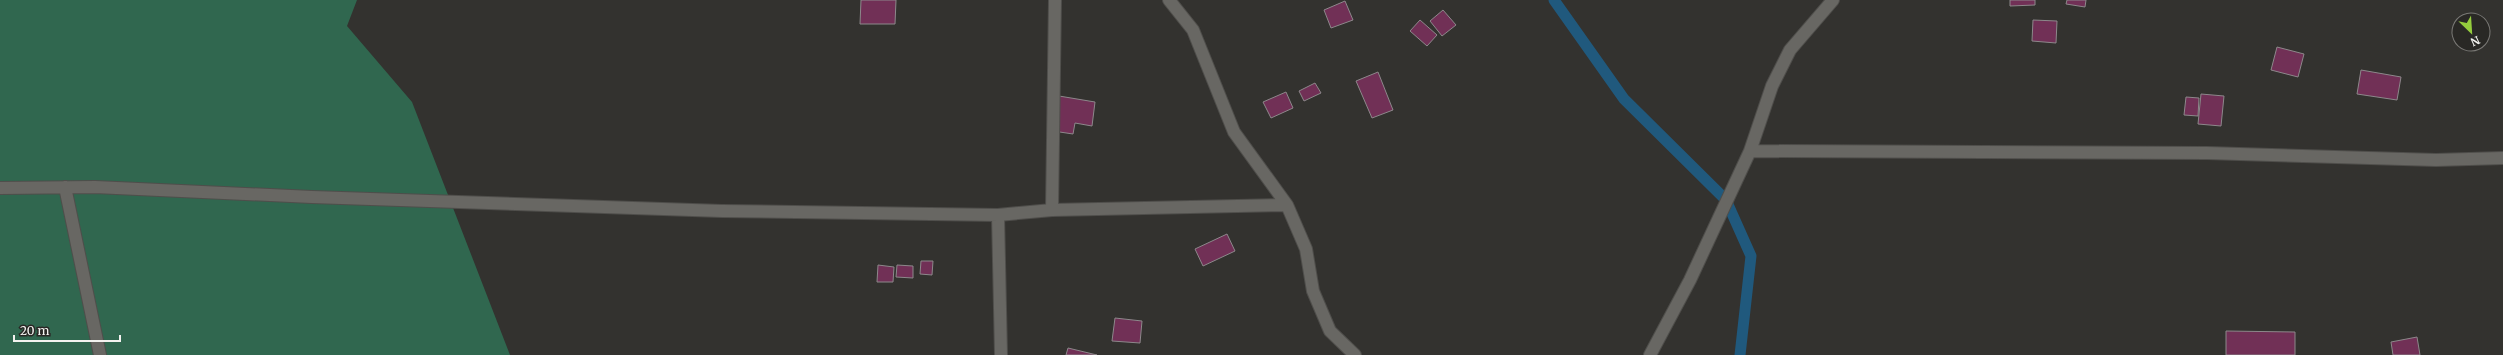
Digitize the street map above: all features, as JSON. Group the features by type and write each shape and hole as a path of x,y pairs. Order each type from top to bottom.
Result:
{"street":[{"path":"1052,210 1055,0"},
{"path":"1169,0 1193,30 1234,132 1287,205 1306,249 1313,291 1330,331 1355,355"},
{"path":"1650,355 1690,280 1750,151 1772,86 1790,50 1834,0"},
{"path":"1750,151 2199,153 2436,160 2503,158"},
{"path":"0,188 65,187 722,211 998,215 1052,210 1287,205"},
{"path":"65,187 100,355"},
{"path":"998,215 1001,355"}],"green space":[{"path":"0,0 357,0 347,26 412,102 510,355 0,355"}],"building":[{"path":"861,0 896,0 895,24 860,24"},
{"path":"2010,0 2035,0 2035,5 2010,6"},
{"path":"2067,0 2086,0 2085,7 2066,4"},
{"path":"1345,1 1353,20 1331,28 1324,10"},
{"path":"1443,10 1456,25 1442,36 1430,21"},
{"path":"1420,20 1437,35 1427,46 1410,31"},
{"path":"2033,20 2057,21 2056,43 2032,41"},
{"path":"2277,47 2304,54 2298,77 2271,70"},
{"path":"2361,70 2401,77 2397,100 2357,94"},
{"path":"1378,72 1393,110 1372,118 1356,81"},
{"path":"1315,83 1321,93 1304,101 1299,91"},
{"path":"1286,92 1293,108 1271,118 1263,102"},
{"path":"2201,94 2224,96 2221,126 2198,124"},
{"path":"1059,96 1095,102 1092,126 1075,123 1073,134 1053,131"},
{"path":"2186,97 2199,98 2198,116 2184,115"},
{"path":"1227,234 1235,251 1203,266 1195,249"},
{"path":"921,261 933,261 932,275 920,274"},
{"path":"878,265 894,267 893,282 877,282"},
{"path":"897,265 913,266 913,278 896,277"},
{"path":"1115,318 1142,321 1140,343 1112,341"},
{"path":"2226,331 2295,332 2295,355 2226,355"},
{"path":"2417,337 2420,355 2393,355 2391,342"},
{"path":"1068,348 1097,355 1066,355"}],"waterway":[{"path":"1554,0 1624,99 1726,200 1751,256 1740,355"}]}
